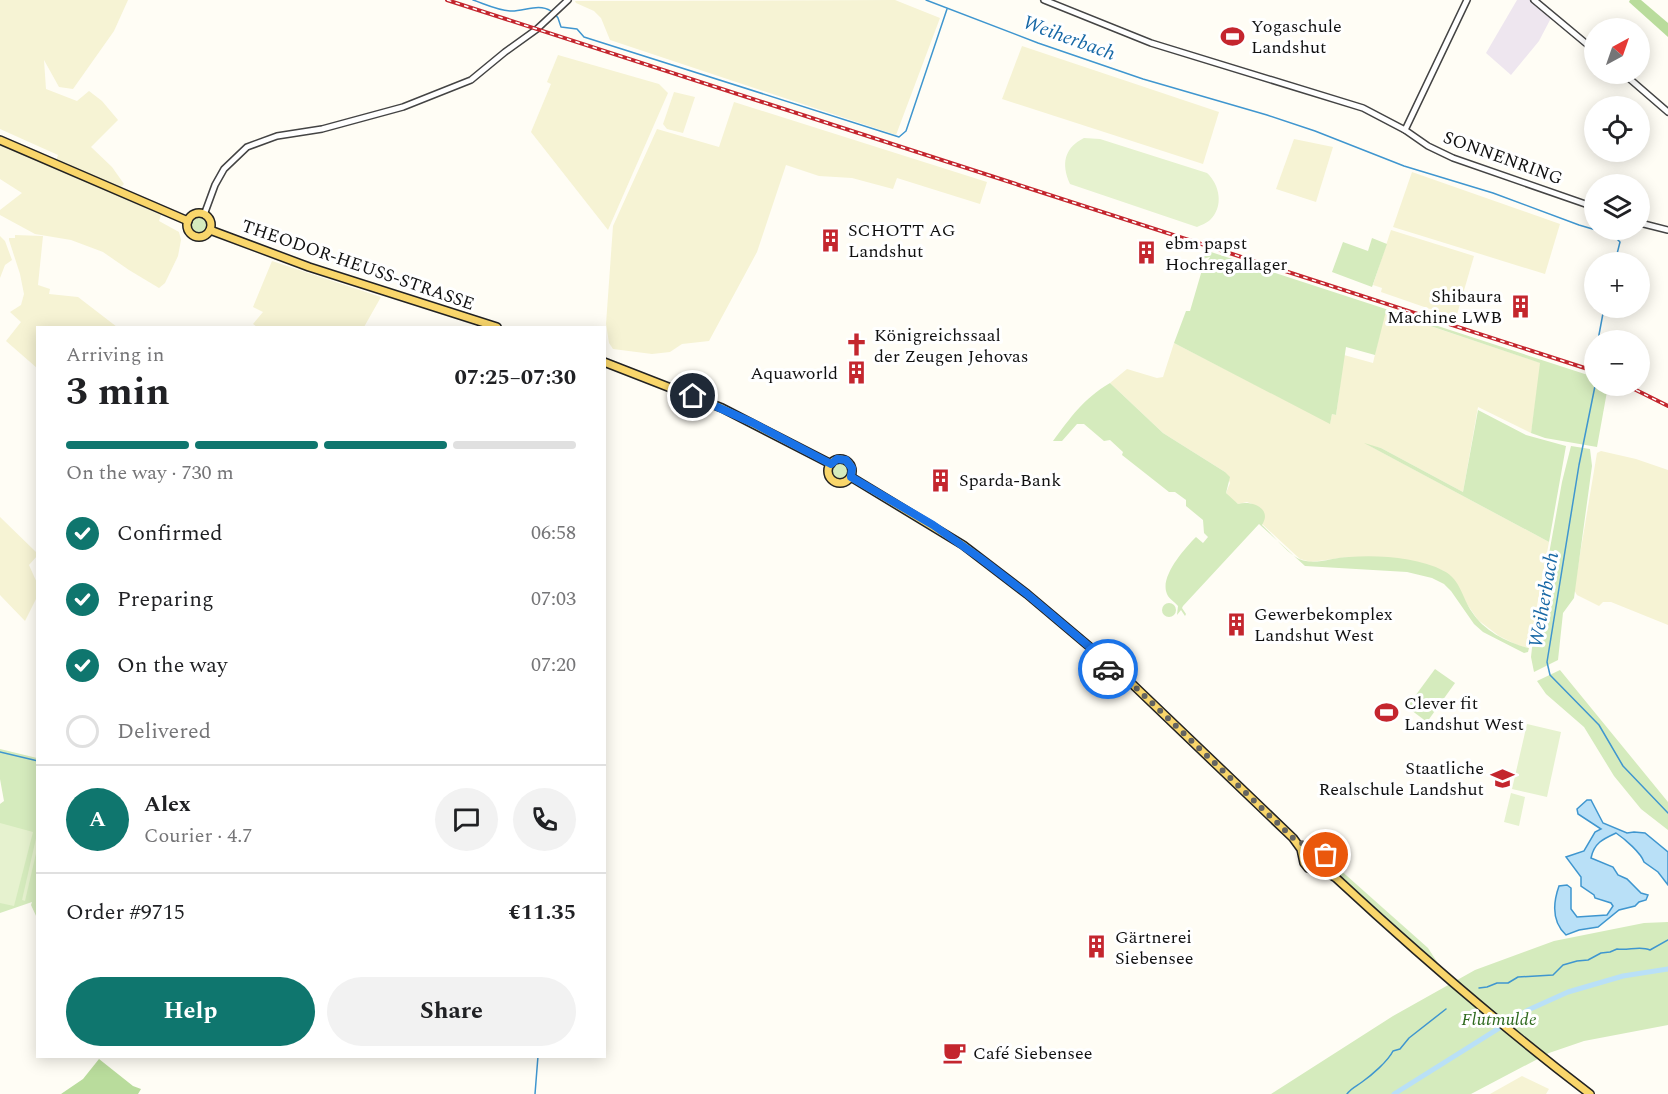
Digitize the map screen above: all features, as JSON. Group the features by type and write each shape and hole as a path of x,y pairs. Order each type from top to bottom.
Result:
{"main road":[{"path":"0,140 188,221"},
{"path":"204,214 210,220 210,230 205,235 195,236 188,228 188,221 193,215 204,214"},
{"name":"THEODOR-HEUSS-STRASSE","path":"210,230 309,267 494,326"},
{"path":"606,363 722,408 831,464"},
{"path":"837,459 846,460 852,468 851,477 845,482 834,481 829,472 831,464 837,459"},
{"path":"851,477 933,525 989,564 1060,620 1110,664"},
{"path":"1120,660 1128,664 1131,670 1128,680 1117,684 1111,681 1107,671 1110,664 1120,660"},
{"path":"1128,680 1293,838 1304,855 1308,868 1312,870 1323,866"},
{"path":"1293,838 1312,848 1322,850 1326,857 1323,866"},
{"path":"1304,855 1312,848"},
{"path":"1323,866 1436,969 1541,1057 1590,1094"}],"street":[{"path":"204,214 224,169 247,147 277,136 322,129 392,110 471,80 539,27 568,0"},
{"name":"SONNENRING","path":"1044,0 1150,43 1363,108 1453,158 1584,204"},
{"path":"1405,130 1467,0"},
{"path":"1534,0 1584,42"},
{"path":"1636,84 1668,112"},
{"path":"1650,226 1668,230"}],"shaded area":[{"path":"0,0 128,0 114,31 73,89 59,87 44,60 46,89 77,101 89,91 102,101 118,120 91,147 112,167 124,184 121,187 111,185 56,161 58,155 0,129"},
{"path":"895,0 940,18 896,135 610,40 601,18 594,11 575,1"},
{"path":"1517,0 1530,0 1551,18 1539,41 1511,75 1486,53"},
{"path":"1022,46 1219,112 1203,164 1002,99"},
{"path":"558,55 659,84 668,93 608,230 531,132 551,84 547,82"},
{"path":"674,92 695,97 683,133 667,129 663,124"},
{"path":"734,102 987,182 980,204 897,178 893,189 852,178 819,176 786,165 757,252 709,341 682,344 670,352 652,354 613,349 609,343 606,324 613,226 657,129 719,147"},
{"path":"1294,139 1333,147 1316,202 1276,189"},
{"path":"0,143 161,215 159,221 179,232 181,240 178,256 165,283 159,288 103,252 71,240 35,234 0,215 0,210 22,193 0,179"},
{"path":"1412,172 1560,224 1545,274 1393,227"},
{"path":"1391,230 1474,256 1456,318 1381,292 1382,288 1373,285"},
{"path":"15,235 43,236 38,285 50,289 49,294 78,297 116,326 36,326 36,367 6,341 21,322 10,312 21,305 24,294 9,240 9,238 15,238"},
{"path":"0,236 5,241 12,260 5,265 0,278"},
{"path":"272,261 381,297 365,326 256,326 253,324 263,312 253,307"},
{"path":"1385,311 1541,363 1531,433 1478,407 1463,492 1381,448 1368,445 1549,542 1529,648 1499,636 1478,620 1444,571 1420,563 1393,558 1348,557 1311,562 1300,559 1262,524 1252,504 1247,502 1238,504 1230,498 1226,493 1230,483 1225,472 1163,433 1110,383 1127,369 1157,378 1163,377 1174,343 1330,423 1332,414 1336,415 1344,355 1373,363"},
{"path":"1601,451 1636,459 1668,470 1668,625 1611,602 1603,602 1599,606 1577,595 1574,590 1597,453"},
{"path":"0,517 36,552 36,557 29,565 36,581 36,599 25,621 0,595"},
{"path":"1522,1076 1549,1089 1546,1094 1490,1094"}],"green space":[{"path":"1630,0 1641,0 1668,23 1668,37 1650,21 1650,18 1647,18 1629,2"},
{"path":"1084,138 1100,139 1207,173 1215,184 1219,196 1214,215 1209,221 1197,227 1070,184 1067,177 1066,157 1072,147"},
{"path":"196,217 202,217 207,225 205,231 196,233 191,228 191,222"},
{"path":"1372,238 1387,244 1372,287 1332,272 1343,242 1368,251"},
{"path":"1211,252 1584,374 1584,396 1606,396 1597,447 1545,438 1531,433 1540,363 1386,311 1375,355 1346,347 1336,415 1332,414 1330,424 1174,343 1186,311 1190,311 1202,270 1210,257 1199,260 1199,257"},
{"path":"1110,383 1163,433 1225,472 1230,477 1226,493 1238,504 1254,504 1263,510 1265,519 1262,525 1278,542 1259,524 1183,606 1185,616 1181,610 1177,615 1178,606 1168,596 1167,577 1175,562 1196,537 1203,543 1208,537 1204,533 1203,520 1186,506 1186,500 1175,492 1169,492 1122,455 1123,452 1110,440 1104,441 1084,424 1077,424 1062,441 1053,441 1085,402"},
{"path":"1478,410 1526,435 1566,446 1549,542 1364,443 1381,448 1463,492"},
{"path":"1571,446 1590,449 1592,466 1574,598 1563,613 1558,660 1534,672 1532,648 1562,482"},
{"path":"837,461 845,461 850,466 848,477 837,479 832,474 832,466"},
{"path":"1293,555 1311,562 1361,556 1410,560 1433,566 1454,579 1472,612 1483,625 1513,643 1529,648 1528,652 1524,653 1483,632 1474,624 1451,591 1444,584 1432,578 1407,572 1305,566"},
{"path":"1169,603 1174,605 1176,610 1174,615 1169,617 1164,615 1162,610 1164,605"},
{"path":"1119,663 1125,666 1128,672 1125,678 1119,681 1113,678 1110,672 1113,666"},
{"path":"1435,669 1455,683 1427,722 1407,707"},
{"path":"1560,670 1668,802 1668,830 1641,809 1614,776 1584,727 1546,694 1537,681"},
{"path":"1527,724 1561,732 1547,797 1512,789"},
{"path":"0,749 36,758 36,916 32,902 0,913 0,804 4,801 0,779"},
{"path":"1511,793 1525,797 1519,826 1504,822"},
{"path":"0,823 33,832 14,906 0,903"},
{"path":"36,838 36,853 25,901 22,900"},
{"path":"1338,868 1428,948 1439,965 1338,875"},
{"name":"Flutmulde","path":"1668,922 1668,1025 1584,1041 1549,1053 1471,1094 1271,1094 1393,1016 1475,970 1554,941 1644,923"},
{"path":"99,1059 133,1086 141,1089 138,1094 61,1094 83,1079"}],"water":[{"path":"1587,800 1591,800 1603,823 1627,833 1645,833 1668,852 1668,885 1658,872 1644,862 1628,842 1616,833 1611,835 1597,845 1591,858 1613,867 1618,875 1627,879 1641,893 1648,895 1646,900 1635,906 1619,910 1598,927 1566,935 1558,924 1555,912 1559,886 1567,885 1571,888 1571,909 1577,917 1607,915 1613,906 1611,903 1595,898 1581,886 1581,877 1566,857 1584,851 1595,832 1601,829 1578,814 1577,809"}],"waterway":[{"name":"Weiherbach","path":"473,0 507,11 537,7 551,11"},
{"name":"Weiherbach","path":"926,0 1038,43 1143,79 1267,115 1404,166 1493,193 1613,235 1620,242 1618,252"},
{"name":"Weiherbach","path":"555,14 561,27 577,29 584,37 899,137 906,131 947,9"},
{"name":"Weiherbach","path":"1600,330 1602,318"},
{"name":"Weiherbach","path":"1593,396 1579,465 1547,662 1550,675 1599,725 1623,766 1668,813"},
{"path":"0,752 36,761"},
{"path":"1479,988 1497,983 1508,983 1518,977 1553,975 1563,965 1588,960 1601,953 1617,949 1650,950 1668,940"},
{"name":"Flutmulde","path":"1394,1094 1528,1010 1568,992 1623,976 1668,969"},
{"path":"1347,1094 1379,1068 1393,1051 1400,1049 1409,1038 1446,1009"},
{"path":"535,1094 538,1058"}],"railway":[{"path":"447,0 1584,368"},
{"path":"1648,396 1668,406"}],"way so far":[{"path":"1108,669 1108,678 1111,681 1121,684 1128,680 1293,838 1307,846 1322,850 1326,855"}],"place":[{"name":"Yogaschule Landshut","path":"1233,36"},
{"name":"SCHOTT AG Landshut","path":"830,240"},
{"name":"ebm papst Hochregallager","path":"1147,253"},
{"name":"Shibaura Machine LWB","path":"1520,306"},
{"name":"Königreichssaal der Zeugen Jehovas","path":"856,345"},
{"name":"Aquaworld","path":"856,373"},
{"name":"Sparda-Bank","path":"941,480"},
{"name":"Gewerbekomplex Landshut West","path":"1236,624"},
{"name":"Clever fit Landshut West","path":"1386,713"},
{"name":"Staatliche Realschule Landshut","path":"1502,778"},
{"name":"Gärtnerei Siebensee","path":"1097,947"},
{"name":"Café Siebensee","path":"955,1053"}],"route":[{"path":"693,396 753,423 831,464 837,459 846,460 852,468 851,477 933,525 998,570 1110,664 1108,669"}]}
